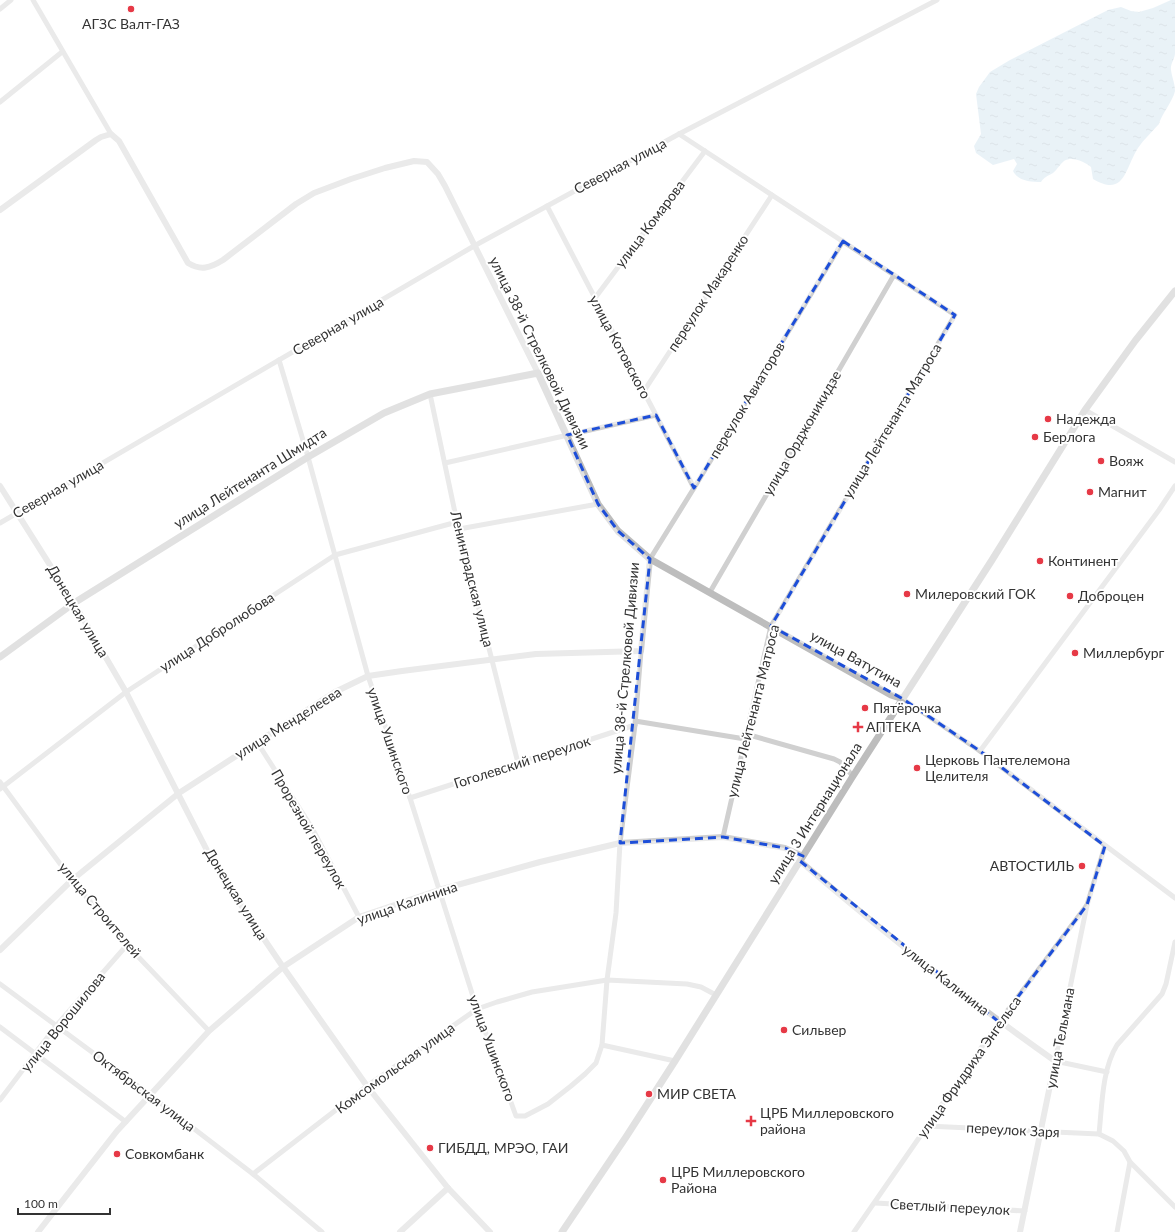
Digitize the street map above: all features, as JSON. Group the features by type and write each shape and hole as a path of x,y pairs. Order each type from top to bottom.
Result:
{"main road":[{"name":"улица 3 Интернационала","path":"562,1232 591,1191 675,1061 801,858 992,560 1085,410 1175,291"},
{"name":"улица Лейтенанта Шмидта","path":"0,657 74,603 308,457 384,413 430,394 538,373"},
{"name":"улица 38-й Стрелковой Дивизии","path":"538,373 598,504 618,532 650,559"},
{"name":"улица Ватутина","path":"650,559 891,695 903,698"}],"street":[{"path":"0,9 11,0"},
{"path":"0,210 101,136 111,134 33,0"},
{"name":"Северная улица","path":"0,523 474,246 679,134 937,0"},
{"path":"0,102 62,52"},
{"name":"улица 38-й Стрелковой Дивизии","path":"111,134 119,142 183,256 188,263 195,267 203,268 223,260 296,204 314,193 385,168 414,160 427,162 438,174 538,373"},
{"name":"улица Лейтенанта Матроса","path":"679,134 955,314 771,626 723,836"},
{"name":"улица Комарова","path":"595,298 705,151"},
{"name":"переулок Макаренко","path":"644,391 772,195"},
{"name":"улица Котовского","path":"546,206 694,488"},
{"name":"переулок Авиаторов","path":"650,559 843,241"},
{"name":"улица Орджоникидзе","path":"710,592 894,275"},
{"name":"улица Ушинского","path":"279,360 308,457 368,676 410,798 477,1009 516,1116"},
{"name":"Ленинградская улица","path":"430,394 459,529 518,763"},
{"path":"1085,410 1175,462"},
{"path":"445,463 656,415"},
{"name":"Донецкая улица","path":"0,486 74,603 126,692 179,793 216,868 283,967 367,1086 448,1188 490,1232"},
{"path":"980,751 1159,510 1175,486"},
{"path":"459,529 598,504"},
{"name":"улица Добролюбова","path":"1,786 126,692 335,555 458,522"},
{"name":"улица 38-й Стрелковой Дивизии","path":"516,1116 525,1116 548,1104 571,1086 596,1062 602,1046 616,913 620,843 635,723 650,559"},
{"name":"улица Менделеева","path":"0,950 72,880 179,793 334,692 368,676 536,654 641,651"},
{"name":"улица Ватутина","path":"903,698 980,751 1175,898"},
{"name":"Гоголевский переулок","path":"410,798 635,723 746,737 834,759 840,762 854,776"},
{"name":"Прорезной переулок","path":"257,742 312,828 359,917"},
{"name":"улица Строителей","path":"1,786 72,880 127,945 209,1031"},
{"name":"улица Калинина","path":"38,1232 126,1122 209,1031 283,967 359,917 439,890 540,862 620,843 723,836 785,848 801,858 862,914 999,1022 1055,1061 1107,1072"},
{"name":"улица Тельмана","path":"1020,1232 1087,905 1105,846"},
{"name":"улица Фридриха Энгельса","path":"854,1232 999,1022 1087,905"},
{"path":"1175,942 1166,984 1162,994 1117,1045 1113,1052 1107,1072 1099,1134 1113,1141 1124,1151 1130,1162 1175,1207"},
{"name":"улица Ворошилова","path":"0,1100 56,1026 127,945"},
{"name":"Комсомольская улица","path":"252,1174 367,1086 477,1009 532,992 608,980 687,984 701,987 716,995"},
{"name":"Октябрьская улица","path":"0,984 150,1095 252,1174 322,1232"},
{"path":"0,1027 126,1122"},
{"path":"602,1046 675,1061"},
{"name":"переулок Заря","path":"927,1126 1099,1134"},
{"path":"1117,1232 1130,1162"},
{"path":"400,1232 448,1188"},
{"name":"Светлый переулок","path":"875,1203 1025,1211"}],"highlighted area":[{"path":"843,241 955,315 771,626 903,699 980,751 1105,846 1087,905 999,1022 800,861 803,856 785,848 723,837 620,843 650,559 618,531 598,504 567,435 656,415 694,488"}],"water":[{"path":"1171,0 1175,0 1175,53 1171,73 1175,85 1175,91 1159,124 1138,148 1123,178 1118,183 1112,185 1104,184 1093,179 1091,167 1075,159 1064,161 1054,172 1041,182 1029,181 1021,179 1015,174 1013,171 1017,164 1014,159 993,165 976,153 974,146 981,134 976,94 979,87 990,72 1010,60 1108,10 1121,7 1139,12"}],"place":[{"name":"АГЗС Валт-ГАЗ","path":"131,9"},
{"name":"Надежда","path":"1048,419"},
{"name":"Берлога","path":"1035,437"},
{"name":"Вояж","path":"1101,461"},
{"name":"Магнит","path":"1090,492"},
{"name":"Континент","path":"1040,561"},
{"name":"Милеровский ГОК","path":"907,594"},
{"name":"Доброцен","path":"1070,596"},
{"name":"Миллербург","path":"1075,653"},
{"name":"Пятёрочка","path":"865,708"},
{"name":"АПТЕКА","path":"858,727"},
{"name":"Церковь Пантелемона Целителя","path":"917,768"},
{"name":"АВТОСТИЛЬ","path":"1082,866"},
{"name":"Сильвер","path":"784,1030"},
{"name":"МИР СВЕТА","path":"649,1094"},
{"name":"ЦРБ Миллеровского района","path":"751,1121"},
{"name":"ГИБДД, МРЭО, ГАИ","path":"430,1148"},
{"name":"Совкомбанк","path":"117,1154"},
{"name":"ЦРБ Миллеровского Района","path":"663,1180"}]}
